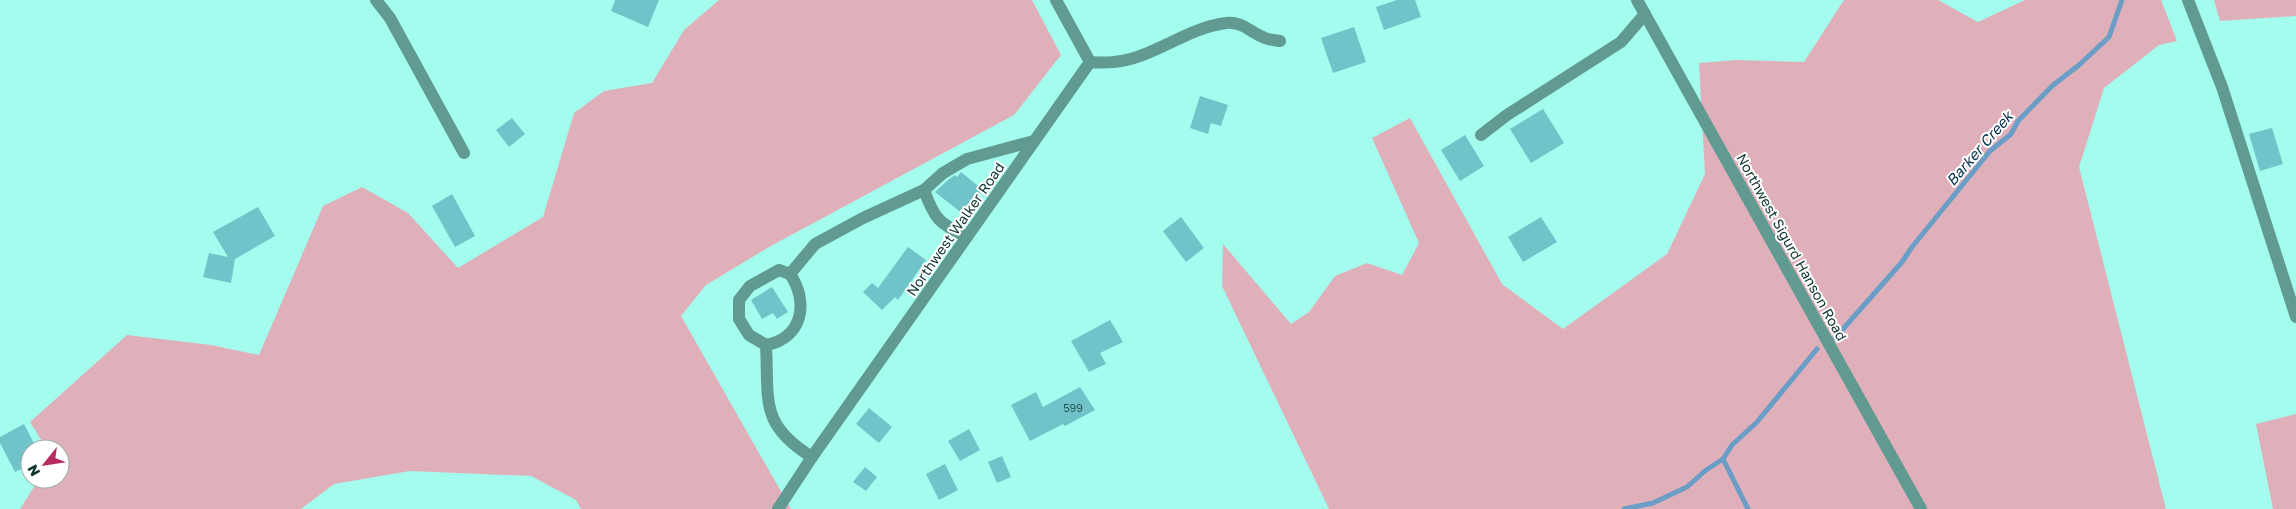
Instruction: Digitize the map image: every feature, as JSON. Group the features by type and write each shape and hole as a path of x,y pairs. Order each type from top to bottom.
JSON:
{"street":[{"path":"376,0 390,18 464,153"},
{"path":"1056,0 1090,62 1107,64 1143,56 1200,30 1227,23 1242,24 1264,38 1280,41"},
{"name":"Northwest Sigurd Hanson Road","path":"1637,0 1921,509"},
{"path":"2188,0 2222,88 2296,317"},
{"path":"1481,135 1507,115 1621,42 1645,14"},
{"name":"Northwest Walker Road","path":"778,509 805,471 812,457 1090,62"},
{"path":"790,274 815,244 863,218 924,190 943,173 967,159 1034,141"},
{"path":"924,190 933,215 947,227 967,237"},
{"path":"779,270 790,274 796,284 801,313 796,326 789,336 778,343 766,345 749,335 739,319 739,300 750,286 779,270"},
{"path":"766,345 771,416 780,432 791,444 812,457"}],"shaded area":[{"path":"719,0 1032,0 1061,55 1014,115 769,247 706,285 681,316 791,509 581,509 576,500 531,476 410,471 334,484 301,509 20,509 33,489 70,489 70,439 41,439 30,422 127,335 211,345 259,355 323,206 362,187 408,213 458,268 543,217 574,113 604,91 652,83 684,30"},
{"path":"1844,0 1938,0 1978,22 2025,0 2161,0 2177,41 2159,45 2104,88 2079,167 2166,509 1329,509 1222,286 1223,244 1291,324 1309,312 1335,276 1367,263 1402,275 1419,243 1372,138 1410,118 1502,284 1563,329 1667,254 1705,174 1699,63 1737,60 1804,62"},
{"path":"2214,0 2296,0 2296,16 2220,21"},
{"path":"2296,414 2296,509 2273,509 2256,424"}],"building":[{"path":"615,0 659,0 648,27 611,11"},
{"path":"1397,0 1415,0 1421,17 1384,30 1376,7"},
{"path":"1354,27 1366,62 1333,73 1321,38"},
{"path":"1200,96 1228,105 1221,126 1211,123 1208,134 1190,128"},
{"path":"1543,109 1564,143 1531,163 1510,129"},
{"path":"512,118 525,134 509,147 496,130"},
{"path":"2272,128 2283,164 2260,171 2249,134"},
{"path":"1465,135 1484,166 1460,181 1441,150"},
{"path":"961,172 983,190 963,214 935,192 948,180 955,175 957,177"},
{"path":"452,194 475,236 455,247 432,206"},
{"path":"258,207 275,236 235,259 231,283 203,277 209,253 228,257 213,232"},
{"path":"1181,217 1204,248 1186,262 1163,231"},
{"path":"1541,217 1557,242 1523,262 1508,237"},
{"path":"908,247 926,260 898,300 895,297 882,310 863,292 872,283 878,288"},
{"path":"772,287 788,312 777,319 773,313 762,319 751,300"},
{"path":"1110,320 1123,342 1100,353 1106,364 1089,372 1071,341"},
{"path":"1080,387 1095,410 1065,426 1063,424 1030,441 1011,405 1036,392 1043,407"},
{"path":"869,408 892,427 879,443 856,424"},
{"path":"24,424 32,439 20,439 20,470 15,472 0,443 0,437"},
{"path":"969,429 980,450 960,461 948,441"},
{"path":"1002,456 1011,477 997,483 988,462"},
{"path":"945,464 958,490 939,500 926,474"},
{"path":"865,467 877,477 866,491 853,482"}],"waterway":[{"name":"Barker Creek","path":"1835,338 1902,262 1990,151 2011,134 2018,121 2052,86 2079,65 2109,37 2122,0"},
{"name":"Barker Creek","path":"1624,509 1653,503 1687,487 1706,470 1723,459 1732,445 1757,422 1817,349"},
{"path":"1723,459 1748,509"}]}
